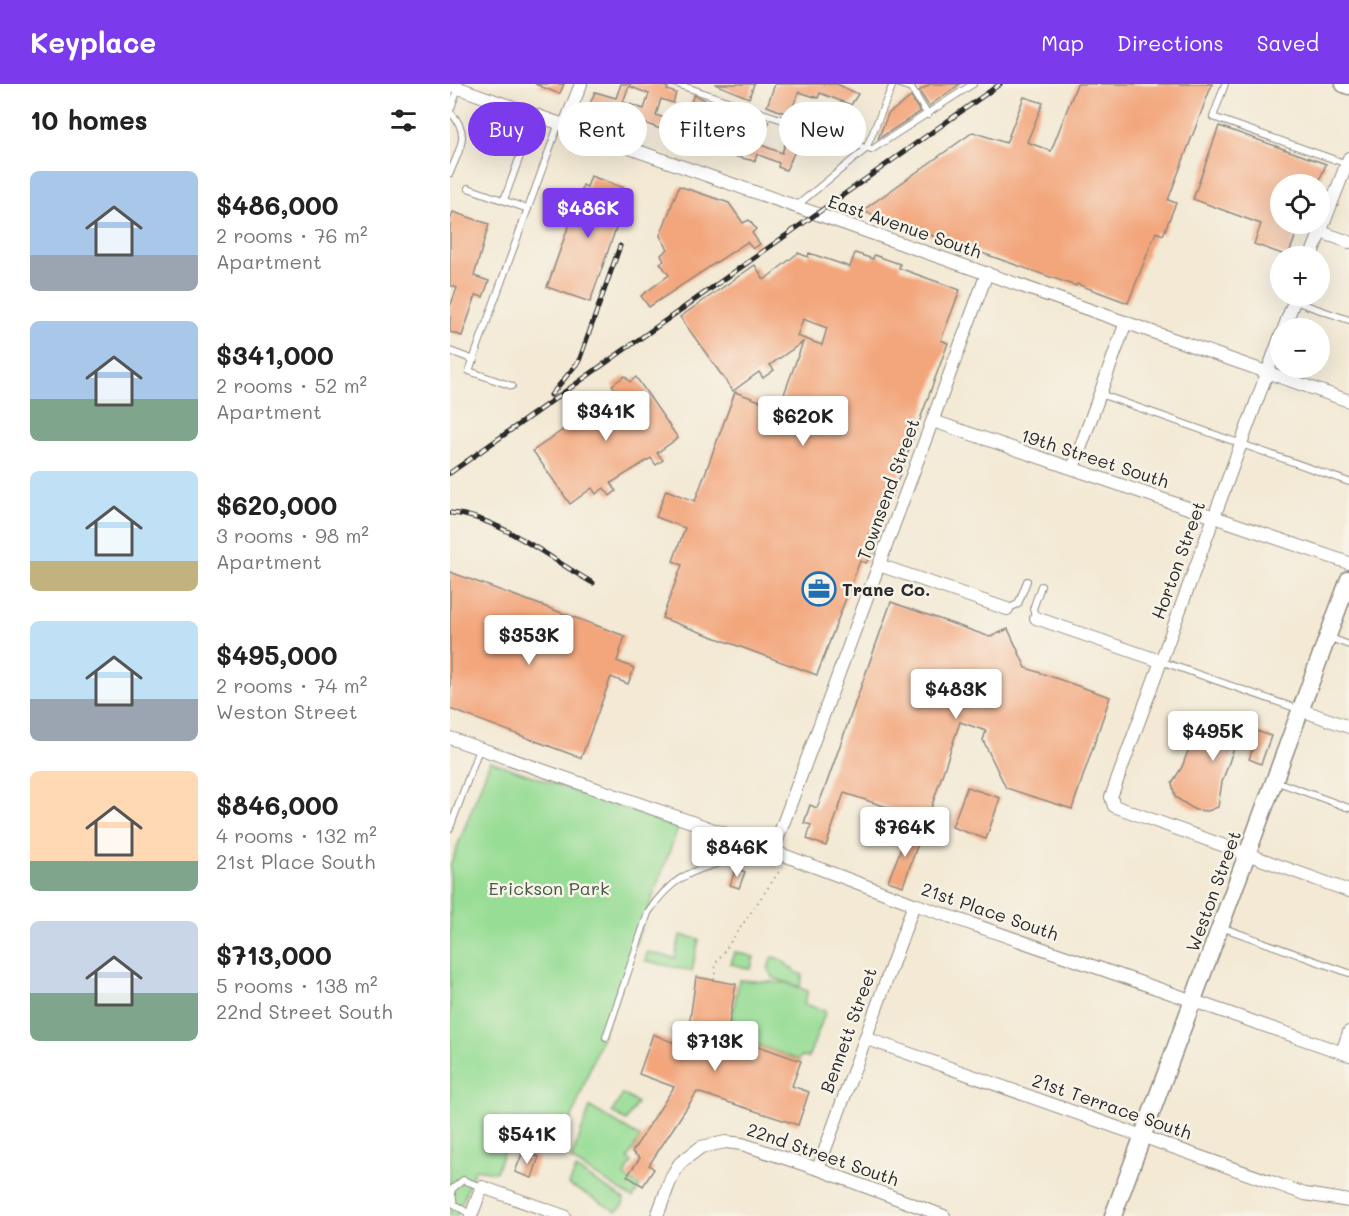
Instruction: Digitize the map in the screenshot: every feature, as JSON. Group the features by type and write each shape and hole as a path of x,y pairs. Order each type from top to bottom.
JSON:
{"street":[{"path":"572,102 581,84"},
{"path":"1344,84 1349,86"},
{"name":"East Avenue South","path":"454,86 500,102"},
{"name":"East Avenue South","path":"647,154 1349,401"},
{"path":"1330,207 1348,162"},
{"path":"1326,234 1349,242"},
{"name":"Townsend Street","path":"773,851 987,273"},
{"path":"1073,468 1126,322"},
{"name":"Horton Street","path":"1247,854 1113,806 1111,797 1270,364"},
{"name":"19th Street South","path":"933,421 1349,563"},
{"path":"879,565 1007,609"},
{"name":"Weston Street","path":"1113,1216 1349,579"},
{"path":"1036,618 1160,661"},
{"path":"1300,710 1349,727"},
{"name":"21st Place South","path":"450,738 773,851 914,904 1345,1053"},
{"path":"1247,854 1349,891"},
{"name":"Bennett Street","path":"818,1169 914,904"},
{"path":"1345,1053 1349,1032"},
{"name":"21st Terrace South","path":"865,1038 1305,1194 1349,1201"},
{"name":"22nd Street South","path":"657,1216 680,1163 701,1147 726,1142 742,1144 818,1169 944,1216"},
{"path":"471,1215 482,1187 564,1216"}],"lane":[{"path":"677,84 779,119"},
{"path":"866,149 893,84"},
{"path":"900,84 912,86 928,115"},
{"path":"866,149 879,146 972,84"},
{"path":"1225,84 1213,117 1348,162"},
{"path":"450,173 463,136 461,125 450,112 454,86"},
{"path":"512,386 470,371 528,209 558,133"},
{"path":"504,200 520,156"},
{"path":"795,207 857,156"},
{"path":"468,188 528,209"},
{"path":"1315,306 1349,320"},
{"path":"450,351 474,360"},
{"path":"1100,394 1349,482"},
{"path":"1007,609 1018,604 1027,581"},
{"path":"1036,618 1033,609 1041,586"},
{"path":"1328,637 1349,645"},
{"path":"1160,661 1300,710"},
{"path":"450,826 479,748"},
{"path":"1274,781 1349,808"},
{"path":"606,1037 648,913 658,898 672,883 692,872 740,857"},
{"path":"1220,927 1349,973"},
{"path":"471,1215 454,1204 451,1190 462,1180 482,1187"}],"path":[{"path":"714,980 716,963 782,868 786,856"}],"green space":[{"name":"Erickson Park","path":"490,761 678,828 559,1153 508,1140 496,1172 475,1169 457,1216 450,1216 450,866"},
{"path":"680,935 699,939 692,971 645,961 647,952 675,958"},
{"path":"735,952 754,957 751,969 731,964"},
{"path":"775,957 803,975 800,987 774,978 768,970 771,958"},
{"path":"739,980 786,983 808,991 804,1004 826,1011 808,1058 801,1056 799,1060 720,1031 722,1024 731,1024"},
{"path":"623,1094 637,1103 626,1121 612,1112"},
{"path":"590,1107 640,1137 628,1159 632,1162 624,1177 640,1186 633,1198 571,1160"},
{"path":"576,1169 624,1199 623,1206 616,1211 569,1185"}],"building":[{"path":"535,84 564,84 560,93 557,93"},
{"path":"621,84 659,84 676,93 673,102 661,99 659,102 656,115 659,116 659,128 647,124 646,102 649,94 629,86 623,102 591,102 595,92 616,98"},
{"path":"715,84 754,84 749,98"},
{"path":"775,84 837,84 858,94 853,102 843,102 820,93 818,98 799,92 795,102 779,102 779,111 767,106"},
{"path":"930,84 960,84 929,106 919,91"},
{"path":"1077,84 1212,84 1168,200 1176,203 1163,235 1156,232 1128,303 862,211 973,132 1006,143 1024,97 1043,103 1027,142 1051,151"},
{"path":"694,95 708,102 691,102"},
{"path":"911,97 920,112 878,139 888,114"},
{"path":"1219,126 1326,164 1322,174 1270,174 1270,234 1296,234 1292,246 1270,246 1270,250 1254,244 1261,224 1193,199"},
{"path":"767,147 779,152 779,156 793,156 786,170 778,167 779,163 762,156 767,156"},
{"path":"734,156 756,156 755,161"},
{"path":"591,176 627,189 623,199 626,200 590,302 547,287 583,185 587,187"},
{"path":"679,186 729,203 743,223 749,220 756,229 752,233 760,244 753,249 747,242 649,307 641,296 669,275 660,263 664,261 661,255 668,249 660,236"},
{"path":"453,212 489,224 474,276 489,281 483,297 476,295 462,336 450,332 450,307 457,288 450,285 450,221"},
{"path":"798,253 808,257 809,253 850,267 855,253 873,259 874,255 900,264 899,268 960,290 941,340 948,343 892,496 885,494 869,535 877,538 866,563 860,561 817,675 662,618 682,565 673,561 685,528 656,517 666,490 695,501 735,392 779,408 803,342 770,365 774,370 763,378 759,372 733,391 680,317 755,265 764,280","holes":["803,319 827,328 822,345 797,336"]},
{"path":"625,376 630,382 636,377 678,438 657,453 663,460 656,465 651,458 611,483 616,491 610,496 604,488 596,494 592,488 570,504 533,451 571,424 565,416 579,406 585,414 617,391 612,385"},
{"path":"450,572 625,636 617,661 634,668 628,684 611,677 581,758 450,709"},
{"path":"891,602 990,637 1008,629 1026,668 1110,697 1072,809 1006,788 983,740 986,731 960,722 927,820 844,793 826,846 807,839 811,825 804,823 810,805 817,808"},
{"path":"1224,720 1271,736 1261,764 1249,759 1254,746 1237,740 1222,782 1218,807 1208,811 1195,810 1175,797 1172,783 1182,767 1199,721 1221,729"},
{"path":"967,787 1000,798 986,839 952,827"},
{"path":"909,829 922,832 903,886 888,881"},
{"path":"736,868 745,872 739,888 730,885"},
{"path":"696,977 736,984 727,1035 801,1061 792,1086 809,1092 798,1125 697,1092 649,1165 654,1169 643,1186 627,1176 640,1158 632,1152 674,1087 639,1074 653,1034 686,1048"},
{"path":"523,1151 539,1157 532,1178 515,1172"}],"railway":[{"path":"450,473 1000,84"},
{"path":"551,395 579,361 620,246"},
{"path":"450,513 468,516 506,530 593,583"}],"place":[{"name":"Trane Co.","path":"819,589"}]}
